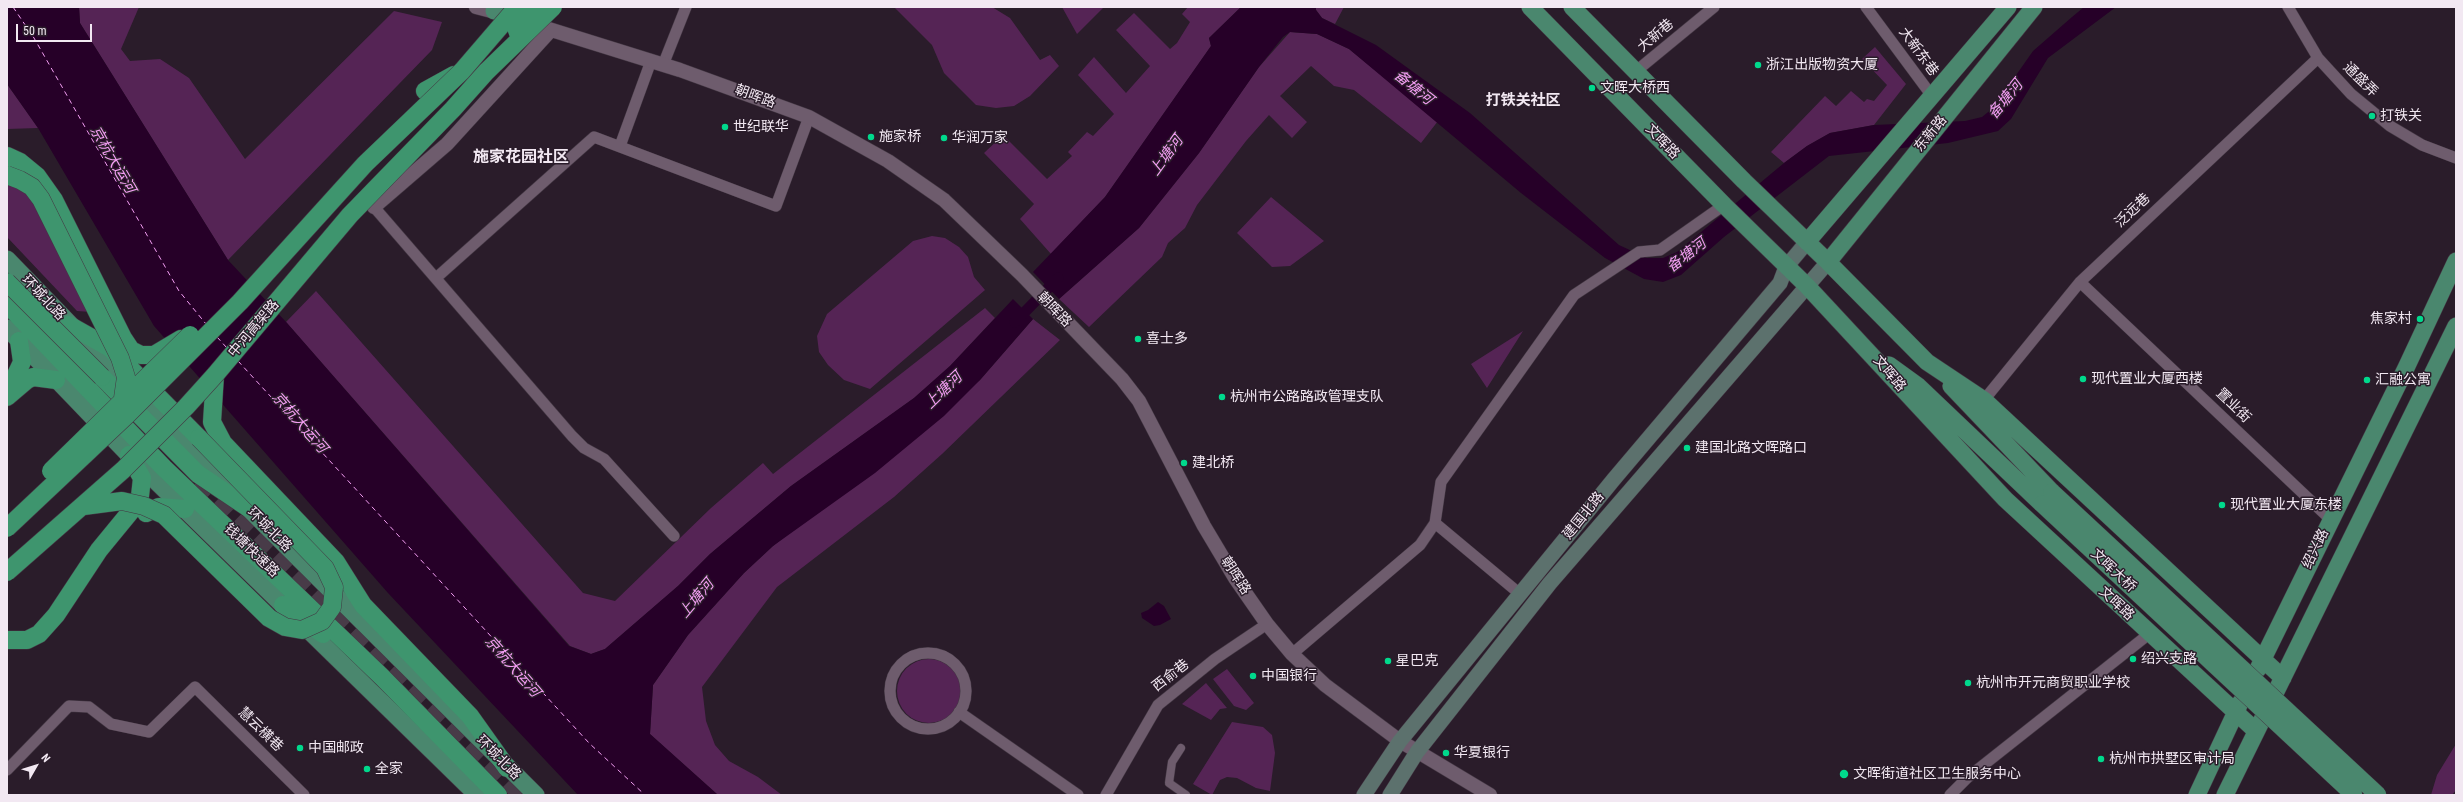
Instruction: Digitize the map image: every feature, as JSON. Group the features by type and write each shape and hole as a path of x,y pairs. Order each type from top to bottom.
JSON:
{"highway":[{"name":"中河高架路","path":"7,528 127,415 240,302 365,164 462,71 517,7"},
{"path":"486,72 554,7"},
{"path":"7,512 123,398 194,331 343,173 457,58 498,8"},
{"path":"486,72 532,15"},
{"path":"425,91 462,71"},
{"name":"中河高架路","path":"7,572 84,506 123,470 215,375 350,215 453,109 486,72"},
{"path":"7,156 20,162 37,176 54,200 123,338 131,350 141,355 154,355 194,331"},
{"path":"7,165 37,176"},
{"path":"7,175 20,180 32,188 41,199 120,358 126,377 123,398"},
{"path":"7,282 198,474 247,507"},
{"name":"钱塘快速路","path":"7,304 164,468 438,733 498,795"},
{"path":"69,325 110,348 325,568 334,587 332,607 322,621 302,630 285,627 269,618 185,534 158,512 144,506 122,501 84,506"},
{"path":"7,388 13,381 22,362 13,334"},
{"path":"215,375 211,409 215,431 235,457 336,562 354,593 470,716 508,768"},
{"path":"7,397 27,380 33,377 56,380"},
{"path":"7,650 27,649 55,630 124,528 140,496 142,487 142,478 129,455"},
{"path":"7,640 16,642 27,640 39,634 56,615 99,550 124,528 152,509 159,507 185,509"},
{"path":"283,605 329,638 438,733"}],"main road":[{"path":"532,15 544,7"},
{"name":"文晖路","path":"1530,7 1724,205 1807,286 1869,350 1906,395 2005,499 2149,634 2256,731"},
{"path":"1572,7 1635,72 1927,362 1984,400 2283,678"},
{"name":"东新路","path":"1807,242 2008,7"},
{"name":"东新路","path":"1828,262 2034,7"},
{"name":"建国北路","path":"1364,795 1400,741 1520,594 1780,283 1786,267 1807,242"},
{"name":"环城北路","path":"7,260 247,507 536,795"},
{"name":"绍兴路","path":"2197,795 2330,519 2406,368 2456,261"},
{"name":"建国北路","path":"1390,795 1417,752 1550,583 1828,262"},
{"name":"绍兴路","path":"2225,795 2456,326"},
{"path":"13,334 129,455 477,795"},
{"name":"文晖大桥","path":"1869,350 1918,386 2047,498 2211,642 2378,795"},
{"name":"文晖大桥","path":"1927,362 2047,498 2354,795"}],"street":[{"name":"朝晖路","path":"476,7 498,8 532,15 551,30 657,63 809,118 888,161 944,200 1022,276 1122,379 1139,400 1204,526 1235,578 1267,624 1292,654 1325,685 1400,741 1490,795"},
{"path":"620,146 657,63 686,7"},
{"name":"大新巷","path":"1635,72 1714,7"},
{"name":"大新东巷","path":"1866,7 1932,96"},
{"name":"通盛弄","path":"2288,7 2318,58 2350,94 2390,126 2422,145 2456,158"},
{"path":"551,30 448,144 374,207 572,436 584,448 604,459 674,536"},
{"name":"泛远巷","path":"1984,400 2080,282 2318,58"},
{"path":"436,278 594,137 776,206 809,118"},
{"path":"1292,654 1420,545 1435,523 1441,482 1574,294 1639,252 1660,250 1724,205"},
{"name":"置业街","path":"2080,282 2330,519"},
{"path":"1435,523 1520,594"},
{"name":"西俞巷","path":"1106,795 1158,704 1215,660 1267,624"},
{"path":"1950,795 1967,778 2149,634"},
{"path":"925,653 943,656 953,662 961,672 965,684 966,696 959,712 944,725 932,729 919,728 907,723 898,715 891,703 889,691 892,678 898,666 907,658 925,653"},
{"name":"慧云横巷","path":"7,770 69,706 89,707 111,724 149,732 195,687 304,795"},
{"path":"959,712 1078,795"},
{"path":"1181,748 1172,762 1169,783 1186,795"}],"shaded area":[{"path":"79,7 139,7 121,49 130,61 160,59 189,78 245,159 394,11 442,22 432,50 228,260 80,23"},
{"path":"894,7 992,7 1010,18 1040,60 1050,55 1059,66 1030,96 1014,106 996,108 976,105 944,73 932,45"},
{"path":"1062,7 1104,7 1077,34"},
{"path":"1188,7 1241,7 1209,38 1211,46 1105,197 1051,254 1020,219 1034,204 984,153 1003,135 1047,179 1072,156 1068,152 1087,132 1093,136 1114,114 1078,75 1094,57 1126,93 1150,66 1116,30 1134,13 1170,49 1177,43 1190,22 1182,14"},
{"path":"1316,7 1344,7 1335,24 1322,18 1316,10"},
{"path":"1290,32 1317,34 1349,49 1438,121 1421,143 1354,90 1334,86 1311,66 1280,96 1307,122 1292,138 1269,115 1246,141 1197,205 1185,228 1168,243 1162,257 1089,327 1059,299 1139,228 1199,153 1259,67"},
{"path":"1875,47 1906,84 1874,125 1830,133 1807,146 1784,163 1771,152 1825,96 1836,106 1851,91 1864,102 1867,99 1874,101 1887,85 1862,59"},
{"path":"7,84 38,128 7,129"},
{"path":"7,176 27,190 91,312 77,311 7,237"},
{"path":"1271,197 1324,241 1290,266 1272,267 1237,233"},
{"path":"932,236 945,238 959,247 968,257 974,277 985,290 870,389 844,380 828,365 819,352 817,336 827,314 913,241"},
{"path":"316,291 583,593 615,601 711,508 763,463 773,474 985,308 995,318 950,366 914,398 791,486 710,554 678,586 605,649 591,654 570,646 286,322"},
{"path":"1033,319 1060,340 942,454 894,497 777,587 702,687 706,721 715,745 729,761 758,777 782,795 718,795 650,734 653,685 688,635 744,573 773,546 980,380"},
{"path":"1523,331 1487,388 1471,364"},
{"path":"929,659 947,665 955,673 961,691 955,709 947,717 929,723 911,717 903,709 897,691 903,673 911,665"},
{"path":"1227,669 1254,703 1246,710 1234,706 1213,679"},
{"path":"1206,683 1227,708 1220,709 1211,720 1182,704"},
{"path":"1232,722 1263,727 1272,735 1275,753 1270,791 1256,788 1237,778 1227,777 1220,780 1212,795 1193,784"},
{"path":"2456,744 2456,790 2452,795 2431,795 2437,775"}],"water":[{"name":"京杭大运河","path":"7,7 79,7 80,23 228,260 287,323 569,646 591,654 605,649 678,586 710,554 791,486 914,398 950,366 1013,299 1033,319 980,380 944,416 875,473 773,546 744,573 688,635 653,685 650,734 718,795 578,795 388,593 154,326 38,128 7,84"},
{"name":"备塘河","path":"1241,7 1316,7 1316,10 1322,18 1376,45 1470,113 1619,245 1647,258 1663,258 1677,252 1784,163 1807,146 1830,133 1874,125 1965,121 1982,117 1993,108 2033,51 2084,7 2116,7 2048,58 2011,119 1998,131 1948,143 1829,156 1724,237 1681,275 1663,282 1644,279 1605,258 1521,193 1349,49 1317,34 1290,32 1283,37 1259,67 1199,153 1139,228 1059,299 1033,272 1105,197 1211,46 1209,38"},
{"path":"1158,602 1164,606 1171,619 1160,625 1154,626 1142,618 1141,613 1148,610"}],"waterway":[{"name":"上塘河","path":"1015,322 1058,278"}],"ferry route":[{"path":"13,7 34,38 179,291 206,324"},
{"path":"217,337 227,348"},
{"path":"238,361 589,743 645,795"}],"tunnel":[{"path":"199,480 522,795"}],"place":[{"name":"浙江出版物资大厦","path":"1758,65"},
{"name":"文晖大桥西","path":"1592,88"},
{"name":"打铁关","path":"2372,116"},
{"name":"世纪联华","path":"725,127"},
{"name":"施家桥","path":"871,137"},
{"name":"华润万家","path":"944,138"},
{"name":"焦家村","path":"2420,319"},
{"name":"喜士多","path":"1138,339"},
{"name":"现代置业大厦西楼","path":"2083,379"},
{"name":"汇融公寓","path":"2367,380"},
{"name":"杭州市公路路政管理支队","path":"1222,397"},
{"name":"建国北路文晖路口","path":"1687,448"},
{"name":"建北桥","path":"1184,463"},
{"name":"现代置业大厦东楼","path":"2222,505"},
{"name":"绍兴支路","path":"2133,659"},
{"name":"星巴克","path":"1388,661"},
{"name":"中国银行","path":"1253,676"},
{"name":"杭州市开元商贸职业学校","path":"1968,683"},
{"name":"中国邮政","path":"300,748"},
{"name":"华夏银行","path":"1446,753"},
{"name":"杭州市拱墅区审计局","path":"2101,759"},
{"name":"全家","path":"367,769"},
{"name":"文晖街道社区卫生服务中心","path":"1844,774"}],"district":[{"name":"打铁关社区","path":"1523,101"},
{"name":"施家花园社区","path":"521,158"}]}
